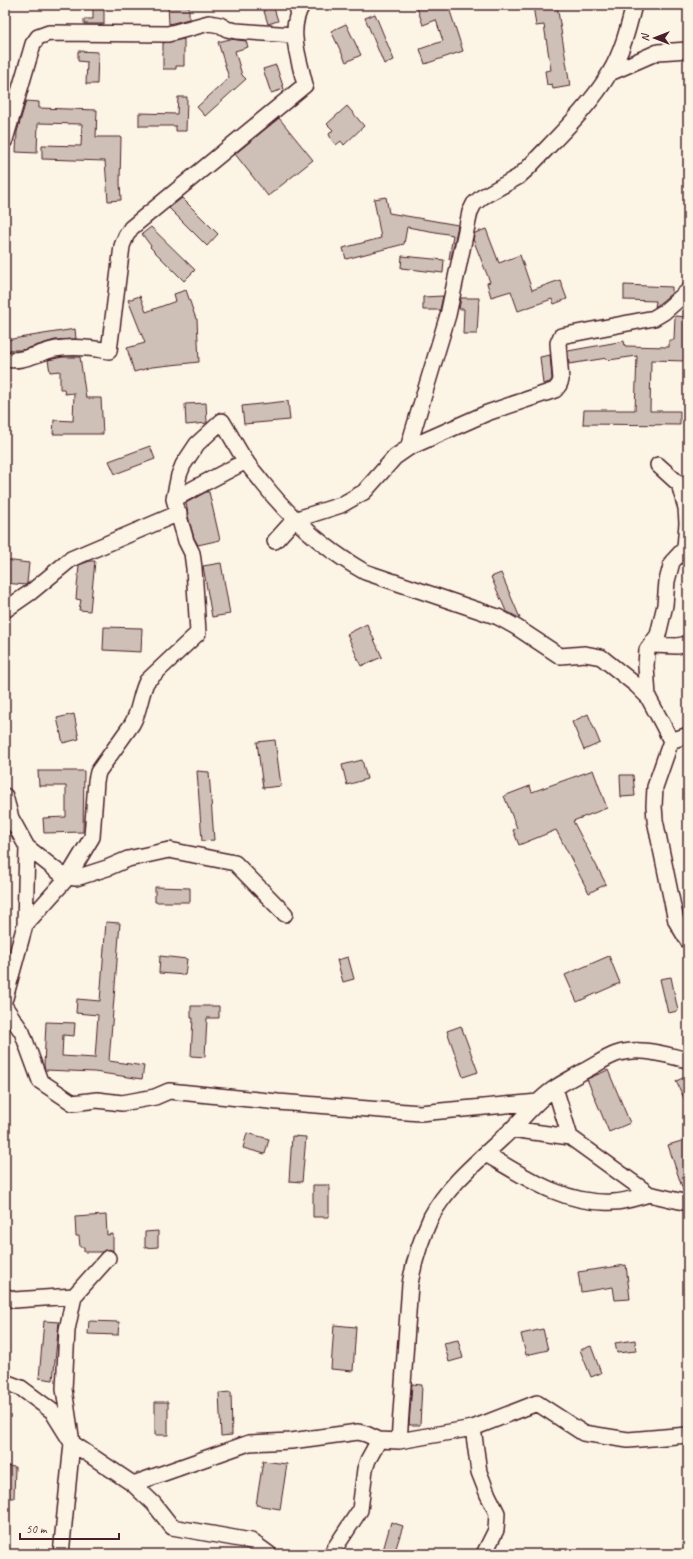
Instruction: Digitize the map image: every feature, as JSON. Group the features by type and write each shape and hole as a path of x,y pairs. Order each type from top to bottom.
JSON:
{"street":[{"path":"5,360 22,359 57,349 85,348 109,351 122,246 131,228 305,85 294,35 295,21 302,5"},
{"path":"408,448 448,315 470,212 474,204 482,197 518,177 528,168 594,96 610,73 623,46 634,5"},
{"path":"6,134 33,44 38,37 49,33 168,34 209,23 220,25 227,29 236,31 294,35"},
{"path":"610,73 658,52 688,50"},
{"path":"275,541 294,520 341,504 364,492 395,457 408,448 487,413 555,390 561,380 558,343 561,336 654,318 664,312 688,291"},
{"path":"24,925 68,877 92,837 94,830 96,781 98,772 136,717 144,688 148,680 198,633 192,554 186,541 174,499 179,475 183,465 197,444 222,421 246,461 275,499 294,520 318,541 349,564 365,572 498,618 516,627 560,656 564,657 584,654 601,658 636,685 648,697 671,742 655,787 655,820 676,921 688,941"},
{"path":"174,499 246,461"},
{"path":"648,697 646,666 647,650 658,635 672,562 685,548 687,523 686,508 679,484 658,465"},
{"path":"5,610 31,592 71,559 179,513"},
{"path":"651,645 677,646 688,644"},
{"path":"671,742 688,735"},
{"path":"5,796 11,818 27,846 60,874 76,878 107,868 128,858 169,850 235,863 285,914"},
{"path":"5,998 24,925 27,846"},
{"path":"5,1006 22,1032 40,1082 74,1103 97,1100 122,1103 155,1097 169,1091 286,1103 420,1113 538,1102"},
{"path":"399,1441 410,1284 414,1263 432,1216 446,1195 538,1102 555,1088 616,1054 633,1051 648,1051 688,1060"},
{"path":"555,1088 570,1136"},
{"path":"511,1129 570,1136 650,1194 688,1203"},
{"path":"486,1154 532,1182 561,1195 594,1203 615,1202 650,1194"},
{"path":"61,1554 72,1443 64,1389 67,1330 74,1296 108,1258"},
{"path":"5,1296 14,1300 74,1296"},
{"path":"5,1382 21,1388 52,1411 72,1443 133,1484 154,1504 172,1528 251,1541 269,1554"},
{"path":"133,1484 249,1443 291,1441 358,1432 379,1440 399,1441 473,1428 537,1403 583,1433 628,1440 688,1435"},
{"path":"473,1428 479,1472 497,1513 496,1530 484,1554"},
{"path":"331,1554 360,1510 365,1469 368,1460 379,1440"}],"building":[{"path":"93,5 104,5 104,24 84,24 84,19 93,19"},
{"path":"168,5 189,5 189,19 169,24"},
{"path":"262,5 273,5 278,21 268,24"},
{"path":"416,5 448,5 463,51 425,64 420,49 443,41 436,20 423,25"},
{"path":"533,5 557,5 570,86 553,89 552,84 547,85 545,71 551,70 544,25 536,26"},
{"path":"375,14 394,60 384,64 365,18"},
{"path":"346,24 361,55 346,62 331,31"},
{"path":"184,39 184,66 176,66 176,69 163,69 163,43"},
{"path":"230,39 246,41 248,47 235,51 242,75 246,79 205,116 197,107 229,78 218,42"},
{"path":"78,51 98,52 97,84 86,84 87,62 78,61"},
{"path":"276,65 284,89 271,93 263,69"},
{"path":"178,97 187,97 186,131 176,131 176,126 139,126 139,113 177,114"},
{"path":"26,101 39,102 39,108 97,110 96,137 121,137 121,200 108,201 105,161 42,159 42,145 81,146 82,124 38,123 37,153 16,152 17,132"},
{"path":"347,106 364,126 344,145 341,141 336,145 329,134 333,130 327,124"},
{"path":"279,118 313,160 268,196 235,154"},
{"path":"386,197 389,213 458,225 451,259 449,259 453,235 407,227 404,244 346,259 343,248 381,238 374,199"},
{"path":"182,198 218,234 207,246 169,208"},
{"path":"151,227 195,270 184,281 150,247 151,246 142,234"},
{"path":"486,229 499,263 520,255 532,290 560,280 567,299 554,304 552,299 518,311 511,291 491,297 487,283 490,282 473,239 475,233"},
{"path":"402,256 444,260 443,273 401,268"},
{"path":"624,285 672,287 672,293 655,307 656,301 624,300"},
{"path":"186,290 197,319 199,362 152,367 134,372 127,348 145,343 128,300 140,296 146,312 176,301 174,294"},
{"path":"443,296 440,310 423,310 423,297"},
{"path":"461,298 479,298 477,334 463,334 464,309 459,309"},
{"path":"675,316 688,317 686,361 651,360 650,411 680,411 680,425 583,424 584,410 635,410 637,356 609,360 607,358 569,364 568,351 624,341 625,346 669,347 669,340 674,340"},
{"path":"75,329 76,339 55,340 22,350 7,350 6,340"},
{"path":"550,355 552,379 550,382 543,384 540,357"},
{"path":"63,357 80,357 86,398 101,398 103,434 53,434 54,420 73,421 74,393 65,394 64,389 60,389 60,371 50,372 48,360"},
{"path":"288,401 290,420 244,424 242,406"},
{"path":"206,403 207,423 186,425 185,404"},
{"path":"150,446 155,459 115,474 109,461"},
{"path":"206,492 209,492 220,540 198,545 194,538 186,503"},
{"path":"5,560 29,563 26,585 5,583"},
{"path":"90,561 95,561 90,611 79,610 81,600 76,599 79,565"},
{"path":"221,563 230,614 212,617 203,566"},
{"path":"501,573 520,618 506,611 491,577"},
{"path":"367,624 382,657 361,666 347,634"},
{"path":"104,627 142,628 141,652 103,650"},
{"path":"74,714 79,739 63,743 57,718"},
{"path":"588,714 600,743 584,750 572,722"},
{"path":"275,740 281,786 263,788 257,742"},
{"path":"362,760 367,779 347,785 342,765"},
{"path":"593,770 607,808 573,821 606,884 589,893 556,830 519,845 513,830 517,828 504,796 530,786 532,792"},
{"path":"38,771 84,771 83,832 44,833 43,818 66,817 66,786 39,786"},
{"path":"197,771 209,772 214,840 202,841"},
{"path":"620,775 633,775 635,796 621,797"},
{"path":"155,887 190,888 190,902 155,902"},
{"path":"106,922 120,923 109,1061 144,1066 142,1079 94,1072 45,1070 44,1066 46,1022 75,1023 74,1036 63,1035 62,1056 95,1058 98,1015 76,1013 77,999 100,1001"},
{"path":"160,956 187,959 185,975 159,973"},
{"path":"609,956 620,983 577,1002 565,975"},
{"path":"348,957 354,979 343,982 337,960"},
{"path":"671,977 678,1011 668,1013 660,979"},
{"path":"191,1006 219,1006 219,1018 207,1018 205,1057 191,1056 193,1018 191,1018"},
{"path":"461,1026 478,1072 463,1077 447,1031"},
{"path":"608,1070 630,1123 609,1132 587,1079"},
{"path":"688,1076 688,1107 676,1081"},
{"path":"247,1133 269,1139 265,1154 243,1148"},
{"path":"292,1136 306,1137 302,1182 289,1181"},
{"path":"685,1140 688,1150 688,1194 684,1193 668,1145"},
{"path":"313,1185 329,1185 329,1217 313,1217"},
{"path":"106,1215 107,1235 113,1234 113,1251 109,1249 102,1252 84,1252 84,1247 80,1247 79,1236 76,1236 75,1217"},
{"path":"158,1231 158,1247 145,1248 145,1232"},
{"path":"626,1265 630,1299 615,1300 613,1287 581,1292 578,1272"},
{"path":"44,1321 59,1322 53,1380 39,1378"},
{"path":"89,1321 119,1322 118,1335 88,1334"},
{"path":"334,1325 356,1327 353,1371 331,1369"},
{"path":"543,1329 548,1350 526,1355 521,1334"},
{"path":"458,1340 463,1358 449,1362 444,1343"},
{"path":"635,1340 636,1351 617,1353 615,1343"},
{"path":"591,1346 601,1373 591,1377 580,1350"},
{"path":"412,1384 422,1385 420,1425 409,1425"},
{"path":"231,1392 232,1435 221,1436 219,1393"},
{"path":"155,1402 168,1402 168,1435 155,1435"},
{"path":"263,1461 287,1464 280,1509 256,1505"},
{"path":"5,1466 15,1467 14,1498 5,1498"},
{"path":"391,1522 403,1526 394,1554 382,1554"}]}
